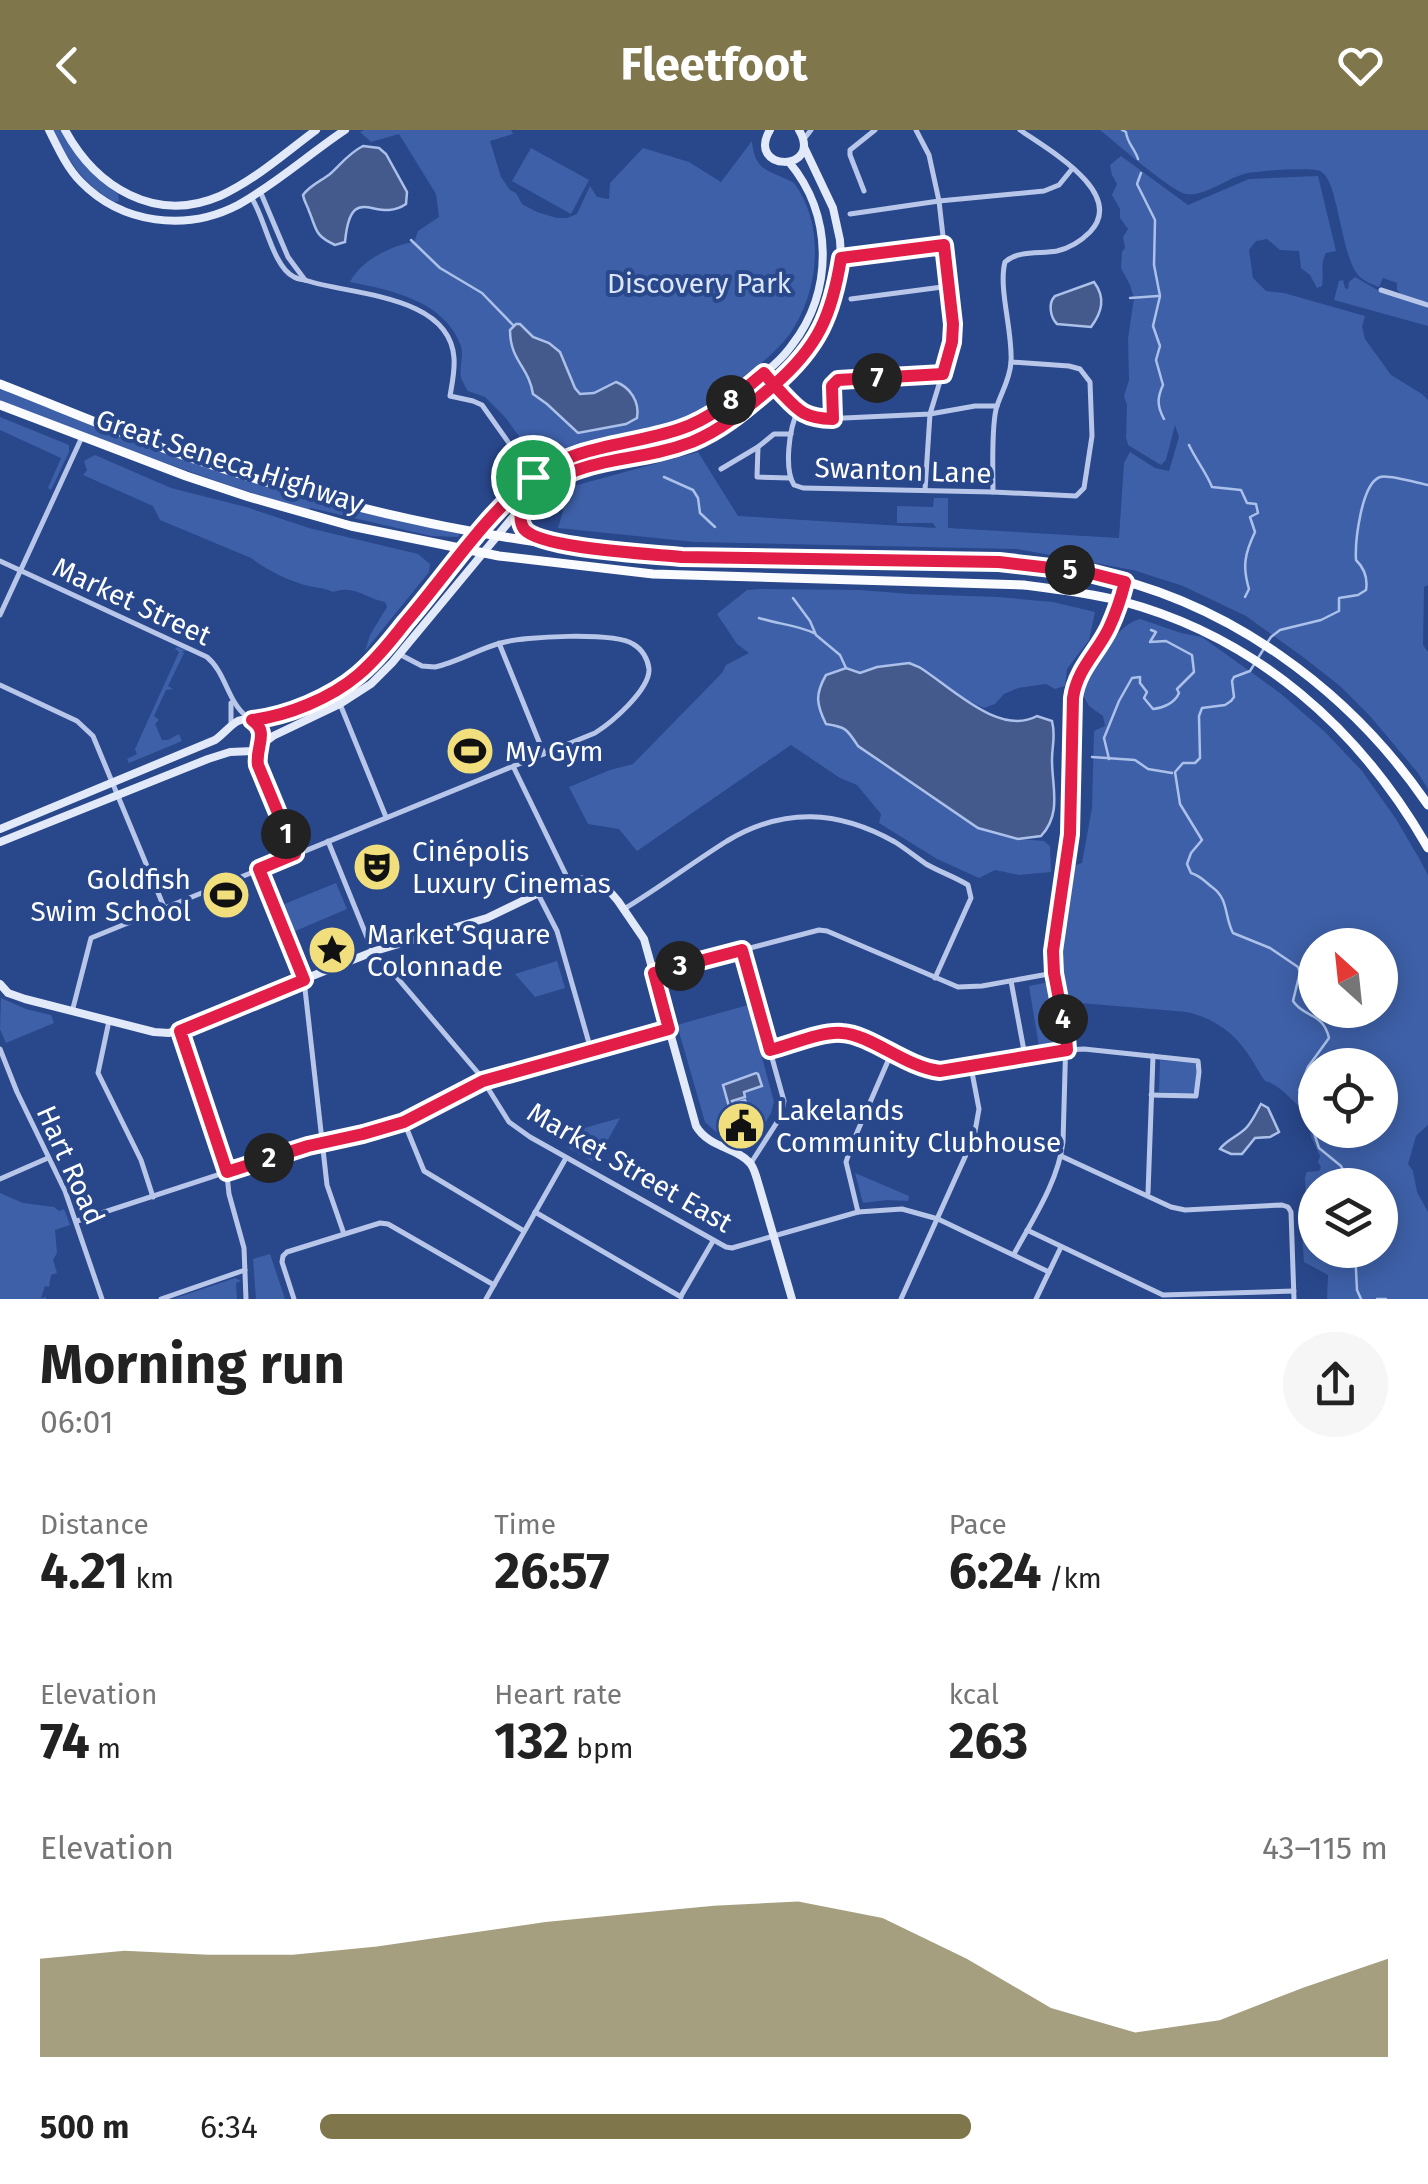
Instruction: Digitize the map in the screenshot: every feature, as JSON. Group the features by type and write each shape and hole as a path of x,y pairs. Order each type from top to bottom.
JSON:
{"main road":[{"name":"Great Seneca Highway","path":"0,384 220,468 335,501 477,533 682,557 999,562 1086,572 1125,582 1190,604 1241,630 1304,673 1359,720 1389,752 1428,805"},
{"name":"Great Seneca Highway","path":"0,405 248,497 351,526 482,552 652,574 1024,585 1120,601 1189,624 1289,684 1349,738 1381,774 1428,848"},
{"path":"522,506 521,522 529,534 574,546"}],"street":[{"path":"49,130 82,183 134,215 160,220 190,220 225,211 256,194 345,130"},
{"path":"65,130 86,163 112,186 150,203 179,205 211,199 235,188 316,130"},
{"path":"760,130 773,160 789,162 796,159 802,138 812,130"},
{"path":"765,141 770,130"},
{"path":"864,191 850,150 874,130"},
{"path":"916,130 929,155 939,201 950,286 952,342 930,414 925,490"},
{"path":"993,492 997,406 1011,362 1004,262 1014,256 1065,249 1083,238 1094,227 1099,203 1093,187 1020,130"},
{"path":"0,842 208,758 252,751 283,730 340,704 371,684 522,506 550,482 600,462 668,450 702,437 726,424 774,385 813,345 835,294 841,258 833,208 802,138"},
{"path":"0,829 215,740 240,720 269,718 344,686 389,643 477,533 533,477 575,454 698,422 764,373 794,343 808,318 820,285 824,256 816,207 789,162"},
{"path":"850,214 1044,191 1059,185 1072,168"},
{"path":"256,194 284,268 297,280 398,301 437,324 447,336 454,358 450,396 482,405 533,477"},
{"path":"841,258 944,245"},
{"path":"851,299 950,286"},
{"path":"1381,290 1428,305"},
{"name":"Swanton Lane","path":"798,411 791,434 790,478 794,485 803,488 1070,497 1081,493 1093,420 1090,382 1080,369 1069,366 1011,362"},
{"path":"764,373 798,411 813,417 930,414 997,406"},
{"path":"833,419 832,386 838,380 943,374"},
{"path":"721,469 774,434 791,434"},
{"path":"0,615 82,437"},
{"path":"758,447 757,478 790,478"},
{"name":"Market Street","path":"0,561 202,653 215,663 240,712 252,720"},
{"path":"1014,1254 1061,1156 1067,1050 1053,942 1070,834 1076,682 1109,628 1125,582"},
{"path":"72,1012 91,938 595,733 643,688 648,677 647,660 635,644 616,639 554,637 498,644 429,667 399,654"},
{"path":"407,644 416,663"},
{"path":"498,644 544,754"},
{"path":"0,685 81,724 96,740 164,908"},
{"path":"230,695 233,716 229,739 261,771"},
{"path":"340,704 386,817"},
{"path":"252,720 262,731 257,758 261,771 295,854"},
{"path":"514,766 568,879"},
{"path":"624,909 747,830 780,818 824,818 888,838 968,885 971,898 934,978"},
{"name":"Market Street East","path":"328,841 371,946 483,1081 504,1115 516,1128 566,1158 732,1248 858,1212 902,1208 938,1219 1049,1272"},
{"path":"259,869 304,980 327,1185 344,1234"},
{"path":"1,988 18,998 159,1034 180,1031 375,951 488,918 568,879 600,882 644,940 696,1126 700,1133 750,1164 758,1178 792,1299"},
{"path":"538,894 557,931 591,1050"},
{"path":"654,973 812,930 828,931 958,986 982,986 1054,973"},
{"path":"742,950 784,1107 750,1164"},
{"path":"1011,981 1025,1057"},
{"path":"109,1021 98,1073 142,1162 153,1197"},
{"path":"77,1222 227,1172 404,1122 483,1081 669,1029"},
{"path":"180,1031 227,1172 228,1194 244,1248 246,1299"},
{"path":"770,1050 842,1033 933,1070 1084,1049 1194,1060 1199,1064 1196,1096 1151,1095"},
{"name":"Hart Road","path":"0,1049 77,1222 102,1299"},
{"path":"858,1212 846,1162 891,1054"},
{"path":"1148,1195 1152,1056"},
{"path":"901,1299 978,1126 971,1067"},
{"path":"404,1122 424,1171 524,1231"},
{"path":"1027,1230 1163,1295 1294,1295 1288,1208 1185,1210 1061,1156"},
{"path":"0,1179 49,1158"},
{"path":"486,1299 566,1158"},
{"path":"535,1212 680,1298 713,1241"},
{"path":"294,1299 283,1256 371,1225 388,1224 494,1285"},
{"path":"1036,1299 1061,1246"},
{"path":"161,1299 245,1270"}],"green space":[{"path":"53,130 61,130 79,158 118,194 119,201 104,196 86,180"},
{"name":"Discovery Park","path":"511,130 513,134 490,141 501,177 522,204 557,218 577,214 590,186 597,197 609,199 610,183 643,148 689,162 721,182 752,141 761,165 794,183 811,219 815,259 807,300 779,347 704,409 665,425 603,437 541,459 485,397 467,390 461,377 461,346 443,318 415,300 350,282 369,261 387,250 414,242 418,231 439,217 436,194 399,134 371,142 360,132"},
{"path":"1100,130 1428,130 1428,304 1401,294 1397,283 1383,278 1379,287 1359,276 1348,252 1331,188 1320,171 1250,173 1200,193 1186,194 1156,176"},
{"path":"531,148 589,180 571,214 512,181"},
{"path":"1121,156 1188,205 1249,179 1318,176 1336,251 1324,257 1322,286 1317,288 1301,268 1299,251 1280,250 1267,239 1256,241 1249,250 1253,278 1266,291 1365,316 1365,339 1391,375 1428,400 1428,585 1424,587 1423,645 1428,652 1428,789 1370,716 1303,657 1246,616 1183,586 1133,570 1017,549 695,542 558,528 570,487 698,452 738,516 936,528 933,523 897,523 897,506 933,507 934,498 948,498 948,528 1119,538 1124,463 1130,452 1155,468 1169,471 1179,437 1175,425 1166,460 1161,465 1128,445 1126,437 1124,396 1129,380 1128,339 1134,298 1121,268 1123,237 1128,229 1112,195 1117,184 1110,165"},
{"path":"1355,277 1379,291 1428,307 1428,326 1334,300 1339,281 1343,280 1348,289"},
{"path":"0,388 182,458 369,514 460,534 431,536 268,498 0,401"},
{"path":"0,417 69,445 51,490 48,488 61,458 0,430"},
{"path":"95,455 171,488 309,528 418,554 430,564 429,572 365,651 387,607 385,602 354,591 333,592 294,581 251,558 160,520 153,506 83,475 87,470 84,461"},
{"path":"747,590 998,597 1053,602 1095,612 1089,640 1067,669 1065,686 1018,688 984,708 961,697 920,667 891,664 856,673 842,726 858,746 913,782 1018,839 1044,841 1050,846 1051,872 1019,875 995,870 979,878 937,859 879,823 881,814 857,785 791,745 637,851 619,829 588,824 569,787 633,764 726,665 749,653 737,644 717,614"},
{"path":"1140,619 1202,637 1280,693 1362,771 1428,875 1428,1125 1416,1136 1408,1164 1428,1212 1428,1299 1327,1299 1328,1275 1315,1268 1398,1268 1398,1168 1320,1168 1316,1148 1398,1148 1398,1048 1298,1048 1298,1104 1265,1081 1232,1035 1207,1019 1187,1012 1069,1002 1060,945 1071,867 1082,863 1092,808 1094,731 1105,726 1103,716 1089,706 1080,690 1122,629"},
{"path":"177,647 187,651 182,651 168,686 173,689 166,690 154,716 159,720 155,724 162,740 179,734 182,741 129,763 127,759 137,754 135,749 179,652"},
{"path":"336,883 347,909 293,932 282,905"},
{"path":"557,961 565,988 535,997 515,974"},
{"path":"1049,982 1059,1043 1039,1047 1029,986"},
{"path":"1,998 51,1015 54,1023 6,1043 0,1029"},
{"path":"748,1005 774,1102 749,1150 705,1122 677,1025"},
{"path":"1160,1060 1195,1063 1195,1092 1159,1092"},
{"path":"620,1118 595,1163 567,1147 577,1130"},
{"path":"855,1173 909,1196 908,1201 863,1203"},
{"path":"0,1193 23,1203 64,1209 70,1225 55,1230 57,1253 53,1260 57,1273 51,1275 49,1287 45,1286 41,1298 46,1299 0,1299"},
{"path":"270,1254 285,1299 256,1299 253,1259"},
{"path":"235,1278 241,1281 236,1283 237,1299 173,1299"}],"shaded area":[{"path":"363,146 379,148 386,154 407,192 406,204 385,210 359,208 348,223 345,242 335,245 317,231 303,195"},
{"path":"1094,282 1101,305 1091,327 1057,324 1051,310 1055,296"},
{"path":"516,324 560,352 580,394 594,393 616,382 626,387 635,401 637,418 626,424 578,433 533,394 511,341 510,330"},
{"path":"909,663 991,715 1022,721 1037,716 1052,721 1054,809 1041,836 1018,839 978,828 858,746 845,730 826,724 818,699 826,675 846,668 860,673"},
{"path":"756,1073 762,1086 732,1101 733,1104 745,1100 747,1106 730,1110 723,1085"},
{"path":"1261,1104 1268,1108 1279,1132 1255,1138 1242,1154 1220,1149 1247,1127"}],"waterway":[{"path":"1122,130 1138,159"},
{"path":"1141,173 1137,184 1155,220 1154,265 1160,296 1153,326 1160,346 1156,360 1163,385 1159,402 1164,419"},
{"path":"411,240 440,268 482,293 513,325"},
{"path":"1130,298 1158,296"},
{"path":"1189,445 1212,487 1241,490 1247,503 1256,504 1258,513 1250,517 1255,532 1246,560 1249,589 1245,597"},
{"path":"664,477 693,490 700,513 715,527"},
{"path":"1267,643 1280,630 1321,620 1339,611 1339,598 1366,590 1365,573 1356,560 1357,540 1360,514 1373,482 1389,477 1428,485"},
{"path":"793,598 816,635 840,655 846,668"},
{"path":"759,618 814,633"},
{"path":"1109,759 1104,738 1132,678 1140,677 1147,692 1144,698 1153,709 1175,700 1177,689 1194,672 1192,655 1166,641 1150,642 1156,632 1151,630"},
{"path":"1263,650 1250,671 1234,677 1231,701 1202,708 1200,758 1195,763 1183,763 1175,772 1180,804 1202,840 1187,864 1191,873 1221,897 1233,933 1270,948 1298,967 1293,1001 1318,1019 1329,1038 1308,1067 1299,1090 1312,1106 1319,1148 1342,1168"},
{"path":"1092,757 1135,760 1148,769 1172,773"},
{"path":"1356,1268 1361,1299"},
{"path":"1377,1299 1386,1299"}],"place":[{"name":"My Gym","path":"470,751"},
{"name":"Cinépolis Luxury Cinemas","path":"377,867"},
{"name":"Goldfish Swim School","path":"226,895"},
{"name":"Market Square Colonnade","path":"332,950"},
{"name":"Lakelands Community Clubhouse","path":"741,1126"}],"route":[{"path":"533,477 477,533 389,643 357,676 310,702 269,718 252,720 263,734 258,765 295,854 259,869 304,980 180,1031 227,1172 308,1146 404,1122 483,1081 669,1029 654,973 742,950 770,1050 842,1033 926,1069 940,1071 1067,1050 1053,951 1070,834 1073,698 1082,668 1109,628 1125,582 1086,572 999,562 651,554 574,546 529,534 521,522 522,506 550,482 584,466 692,442 726,424 774,385 798,411 833,419 833,382 943,374 953,324 944,245 841,258 835,294 813,345 774,385 764,373 698,422 575,454 533,477"}]}
